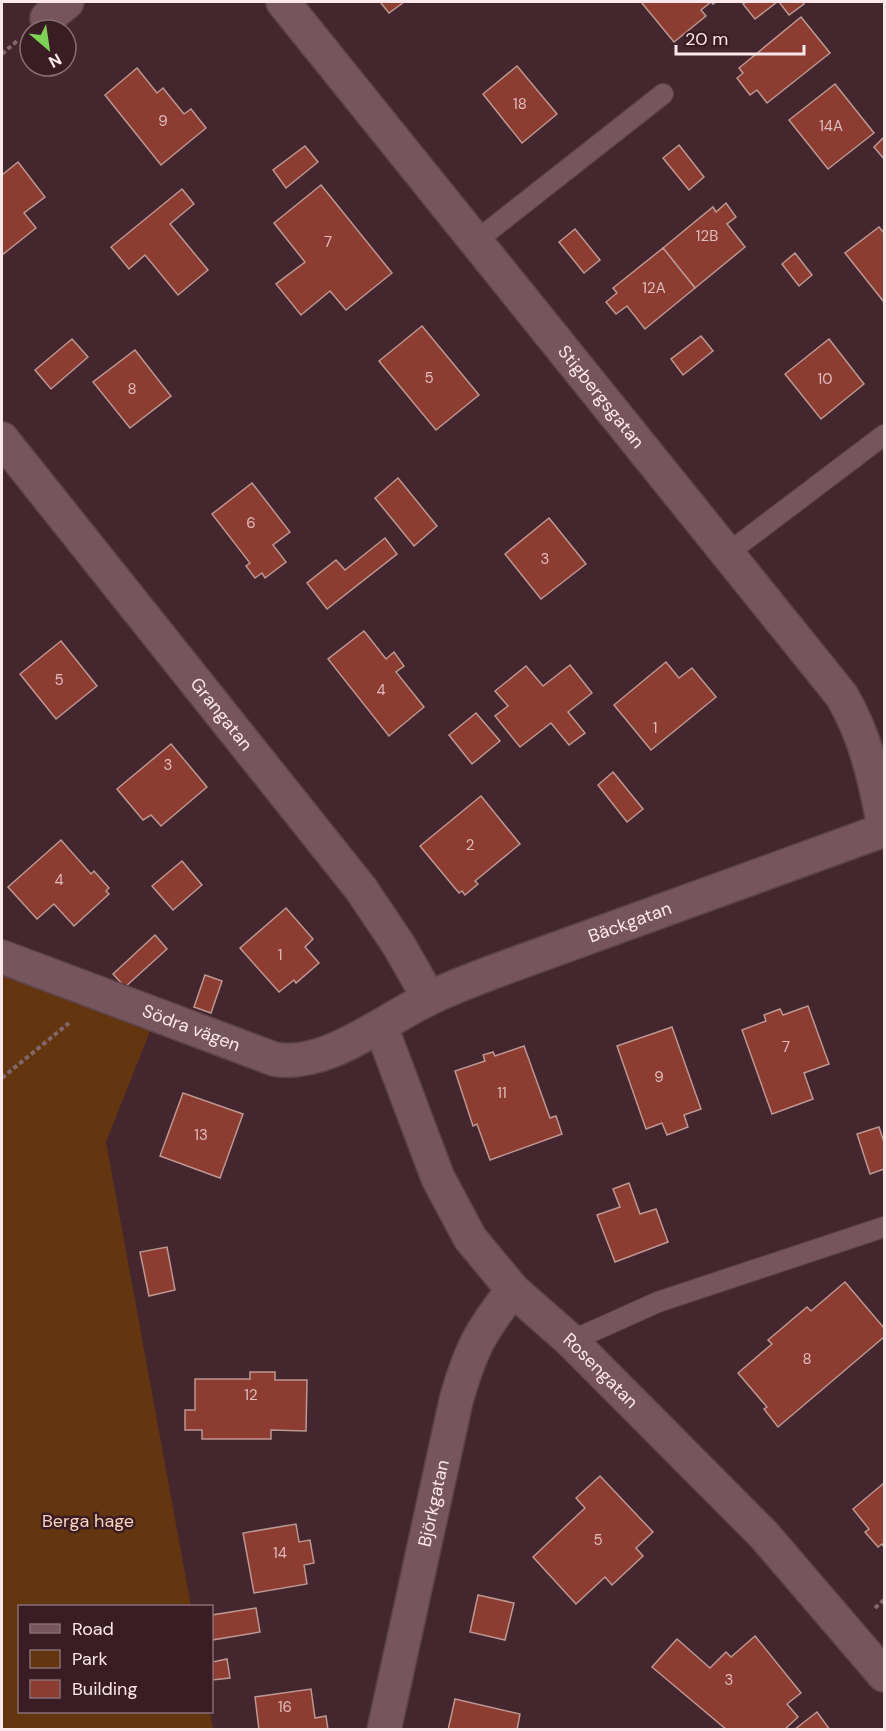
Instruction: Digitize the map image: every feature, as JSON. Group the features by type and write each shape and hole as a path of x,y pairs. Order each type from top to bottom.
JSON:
{"street":[{"name":"Stigbergsgatan","path":"283,2 842,696 856,720 870,759 885,828"},
{"name":"Grangatan","path":"2,439 361,889 398,944 429,998"},
{"name":"Bäckgatan","path":"381,1027 429,998 490,973 885,828"},
{"name":"Södra vägen","path":"2,957 287,1062 317,1055 381,1027"},
{"name":"Rosengatan","path":"381,1027 438,1178 452,1209 470,1238 513,1290 571,1341 764,1534 885,1675"},
{"name":"Björkgatan","path":"384,1730 456,1401 469,1355 488,1321 513,1290"}],"lane":[{"path":"476,241 663,94"},
{"path":"728,553 885,435"},
{"path":"571,1341 658,1302 885,1227"}],"path":[{"path":"2,1078 104,994"}],"green space":[{"name":"Berga hage","path":"2,971 152,1026 106,1142 191,1605 18,1605 18,1713 210,1713 213,1729 2,1729"}],"building":[{"path":"380,2 404,2 389,13"},
{"path":"641,2 711,2 701,10 706,16 674,42"},
{"path":"746,2 777,2 755,19 743,4"},
{"path":"779,2 803,2 804,4 789,15"},
{"path":"801,17 830,53 767,103 757,90 750,95 737,78 743,73 739,68"},
{"path":"517,66 557,114 522,143 483,94"},
{"path":"137,68 157,93 163,88 184,114 191,109 206,128 161,165 105,95"},
{"path":"835,84 874,133 828,169 789,120"},
{"path":"884,137 884,159 874,147"},
{"path":"679,145 704,177 689,190 663,158"},
{"path":"305,146 318,162 286,188 273,170"},
{"path":"18,162 45,197 24,213 36,228 2,255 2,175"},
{"path":"321,185 392,273 346,310 330,291 301,315 276,284 305,262 274,223"},
{"path":"182,189 194,204 170,224 208,270 178,295 145,255 129,269 111,247"},
{"path":"726,203 736,217 727,224 745,247 695,288 663,248 713,207 716,212"},
{"path":"879,227 884,233 884,302 845,253"},
{"path":"575,229 600,260 584,273 559,242"},
{"path":"663,248 695,288 645,329 627,306 616,314 606,302 617,293 613,288"},
{"path":"795,253 812,275 799,286 782,264"},
{"path":"422,326 479,395 436,430 379,361"},
{"path":"701,336 713,351 683,375 671,359"},
{"path":"72,339 88,357 51,389 35,370"},
{"path":"829,339 864,384 821,419 785,374"},
{"path":"135,350 171,396 130,428 93,382"},
{"path":"398,478 437,526 414,546 375,498"},
{"path":"252,483 290,532 273,545 286,562 265,578 262,573 255,578 246,566 250,563 212,514"},
{"path":"549,518 586,564 541,599 505,554"},
{"path":"385,538 397,554 327,609 307,583 336,560 345,570"},
{"path":"364,631 386,659 394,652 404,666 396,672 424,707 389,736 328,659"},
{"path":"61,641 97,686 56,719 20,674"},
{"path":"666,662 679,678 692,668 716,697 651,750 614,705"},
{"path":"570,665 592,693 568,712 585,733 569,745 551,723 520,747 495,716 508,706 495,691 526,666 543,686"},
{"path":"476,713 500,741 472,764 449,735"},
{"path":"171,744 207,787 161,826 151,815 143,820 117,789"},
{"path":"613,772 643,809 627,822 598,785"},
{"path":"481,796 520,844 475,881 478,884 465,895 462,891 459,893 420,846"},
{"path":"61,840 91,874 94,871 109,888 106,891 109,894 74,926 54,904 37,919 8,887"},
{"path":"182,861 202,885 173,910 152,886"},
{"path":"286,908 313,939 305,947 319,963 296,983 294,980 279,992 240,948"},
{"path":"155,935 167,949 125,987 113,974"},
{"path":"205,975 222,981 211,1013 194,1007"},
{"path":"808,1006 829,1064 804,1073 813,1099 772,1114 742,1030 766,1021 764,1015 780,1009 783,1015"},
{"path":"672,1027 701,1109 684,1115 688,1127 667,1135 662,1123 646,1129 617,1046"},
{"path":"524,1046 550,1118 556,1116 562,1134 490,1160 477,1124 473,1126 455,1071 485,1061 483,1055 493,1052 495,1056"},
{"path":"183,1093 243,1114 220,1178 160,1156"},
{"path":"879,1127 884,1142 884,1169 870,1174 857,1134"},
{"path":"629,1183 640,1214 656,1209 668,1242 615,1262 597,1215 620,1207 613,1189"},
{"path":"167,1247 175,1290 149,1296 140,1252"},
{"path":"845,1282 884,1328 884,1337 778,1427 764,1409 767,1407 738,1373 772,1344 768,1340 807,1307 811,1311"},
{"path":"250,1372 275,1372 275,1380 307,1380 306,1431 271,1430 271,1439 202,1439 202,1430 185,1430 185,1410 195,1410 195,1379 250,1379"},
{"path":"600,1476 653,1532 636,1548 643,1556 612,1585 605,1577 576,1604 533,1557 585,1508 576,1498"},
{"path":"884,1483 884,1547 882,1544 878,1547 865,1532 869,1529 853,1509"},
{"path":"296,1524 299,1542 310,1540 314,1563 304,1565 307,1584 254,1593 243,1533"},
{"path":"478,1595 514,1603 505,1640 470,1632"},
{"path":"256,1608 260,1632 213,1640 213,1615"},
{"path":"755,1636 801,1693 787,1704 798,1717 784,1730 727,1730 652,1667 677,1639 710,1668 726,1652 731,1657"},
{"path":"227,1659 230,1678 213,1680 213,1662"},
{"path":"311,1689 315,1718 326,1716 328,1730 259,1730 255,1697"},
{"path":"455,1699 520,1714 517,1730 448,1730"},
{"path":"817,1712 830,1730 794,1730"}]}
